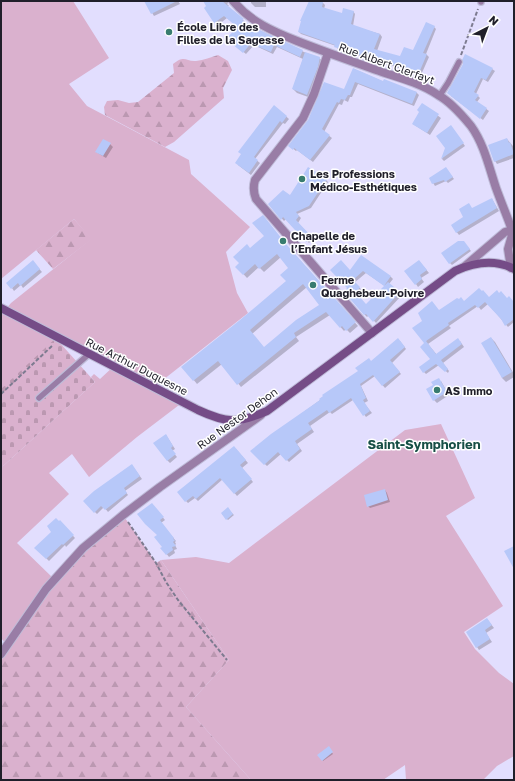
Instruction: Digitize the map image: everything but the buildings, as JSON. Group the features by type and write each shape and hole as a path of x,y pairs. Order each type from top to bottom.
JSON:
{"main road":[{"path":"464,267 487,262 500,263 513,269"},
{"name":"Rue Nestor Dehon","path":"267,411 451,274 464,267"},
{"name":"Rue Arthur Duquesne","path":"1,308 219,419 242,420 267,411"}],"street":[{"name":"Rue Albert Clerfayt","path":"233,1 258,24 328,53 397,77 440,95 466,120 477,137 503,207 513,229"},
{"path":"328,53 314,94 303,118 255,180 253,193 256,199 372,333"},
{"path":"513,229 508,249 513,269"},
{"name":"Rue Nestor Dehon","path":"464,267 505,232 513,229"},
{"name":"Rue Nestor Dehon","path":"1,654 46,589 83,548 160,487 267,411"}],"lane":[{"path":"440,95 459,62"},
{"path":"39,398 89,354"}],"path":[{"path":"459,62 481,2"},
{"path":"1,394 60,339"},
{"path":"123,515 156,563 178,600 226,660"}],"green space":[{"path":"1,1 73,1 109,58 69,84 87,106 189,160 191,174 250,227 226,252 237,293 248,313 154,387 183,402 137,437 89,477 72,454 49,473 69,494 17,543 54,579 7,645 1,638 1,468 95,382 91,377 94,374 100,379 114,366 60,339 1,399 1,308 5,310 11,303 91,239 74,219 1,279"},
{"path":"218,55 228,61 232,70 223,88 224,98 174,142 165,147 105,115 104,107 107,101 118,100 129,103 138,102 174,73 173,64 180,59 196,61"},
{"path":"74,219 92,239 53,269 36,250"},
{"path":"57,337 60,343 95,382 1,468 1,389"},
{"path":"441,424 475,498 446,516 503,606 464,632 475,649 499,673 514,684 514,756 497,766 483,780 406,780 405,765 383,780 251,780 186,707 229,660 161,560 196,557 229,563 405,430"},
{"path":"123,515 156,563 161,560 229,660 186,707 251,780 1,780 1,654 46,589"}],"place":[{"name":"École Libre des Filles de la Sagesse","path":"169,32"},
{"name":"Les Professions Médico-Esthétiques","path":"302,179"},
{"name":"Chapelle de l’Enfant Jésus","path":"283,241"},
{"name":"Ferme Quaghebeur-Poivre","path":"313,285"},
{"name":"AS Immo","path":"437,390"}],"district":[{"name":"Saint-Symphorien","path":"424,444"}]}
